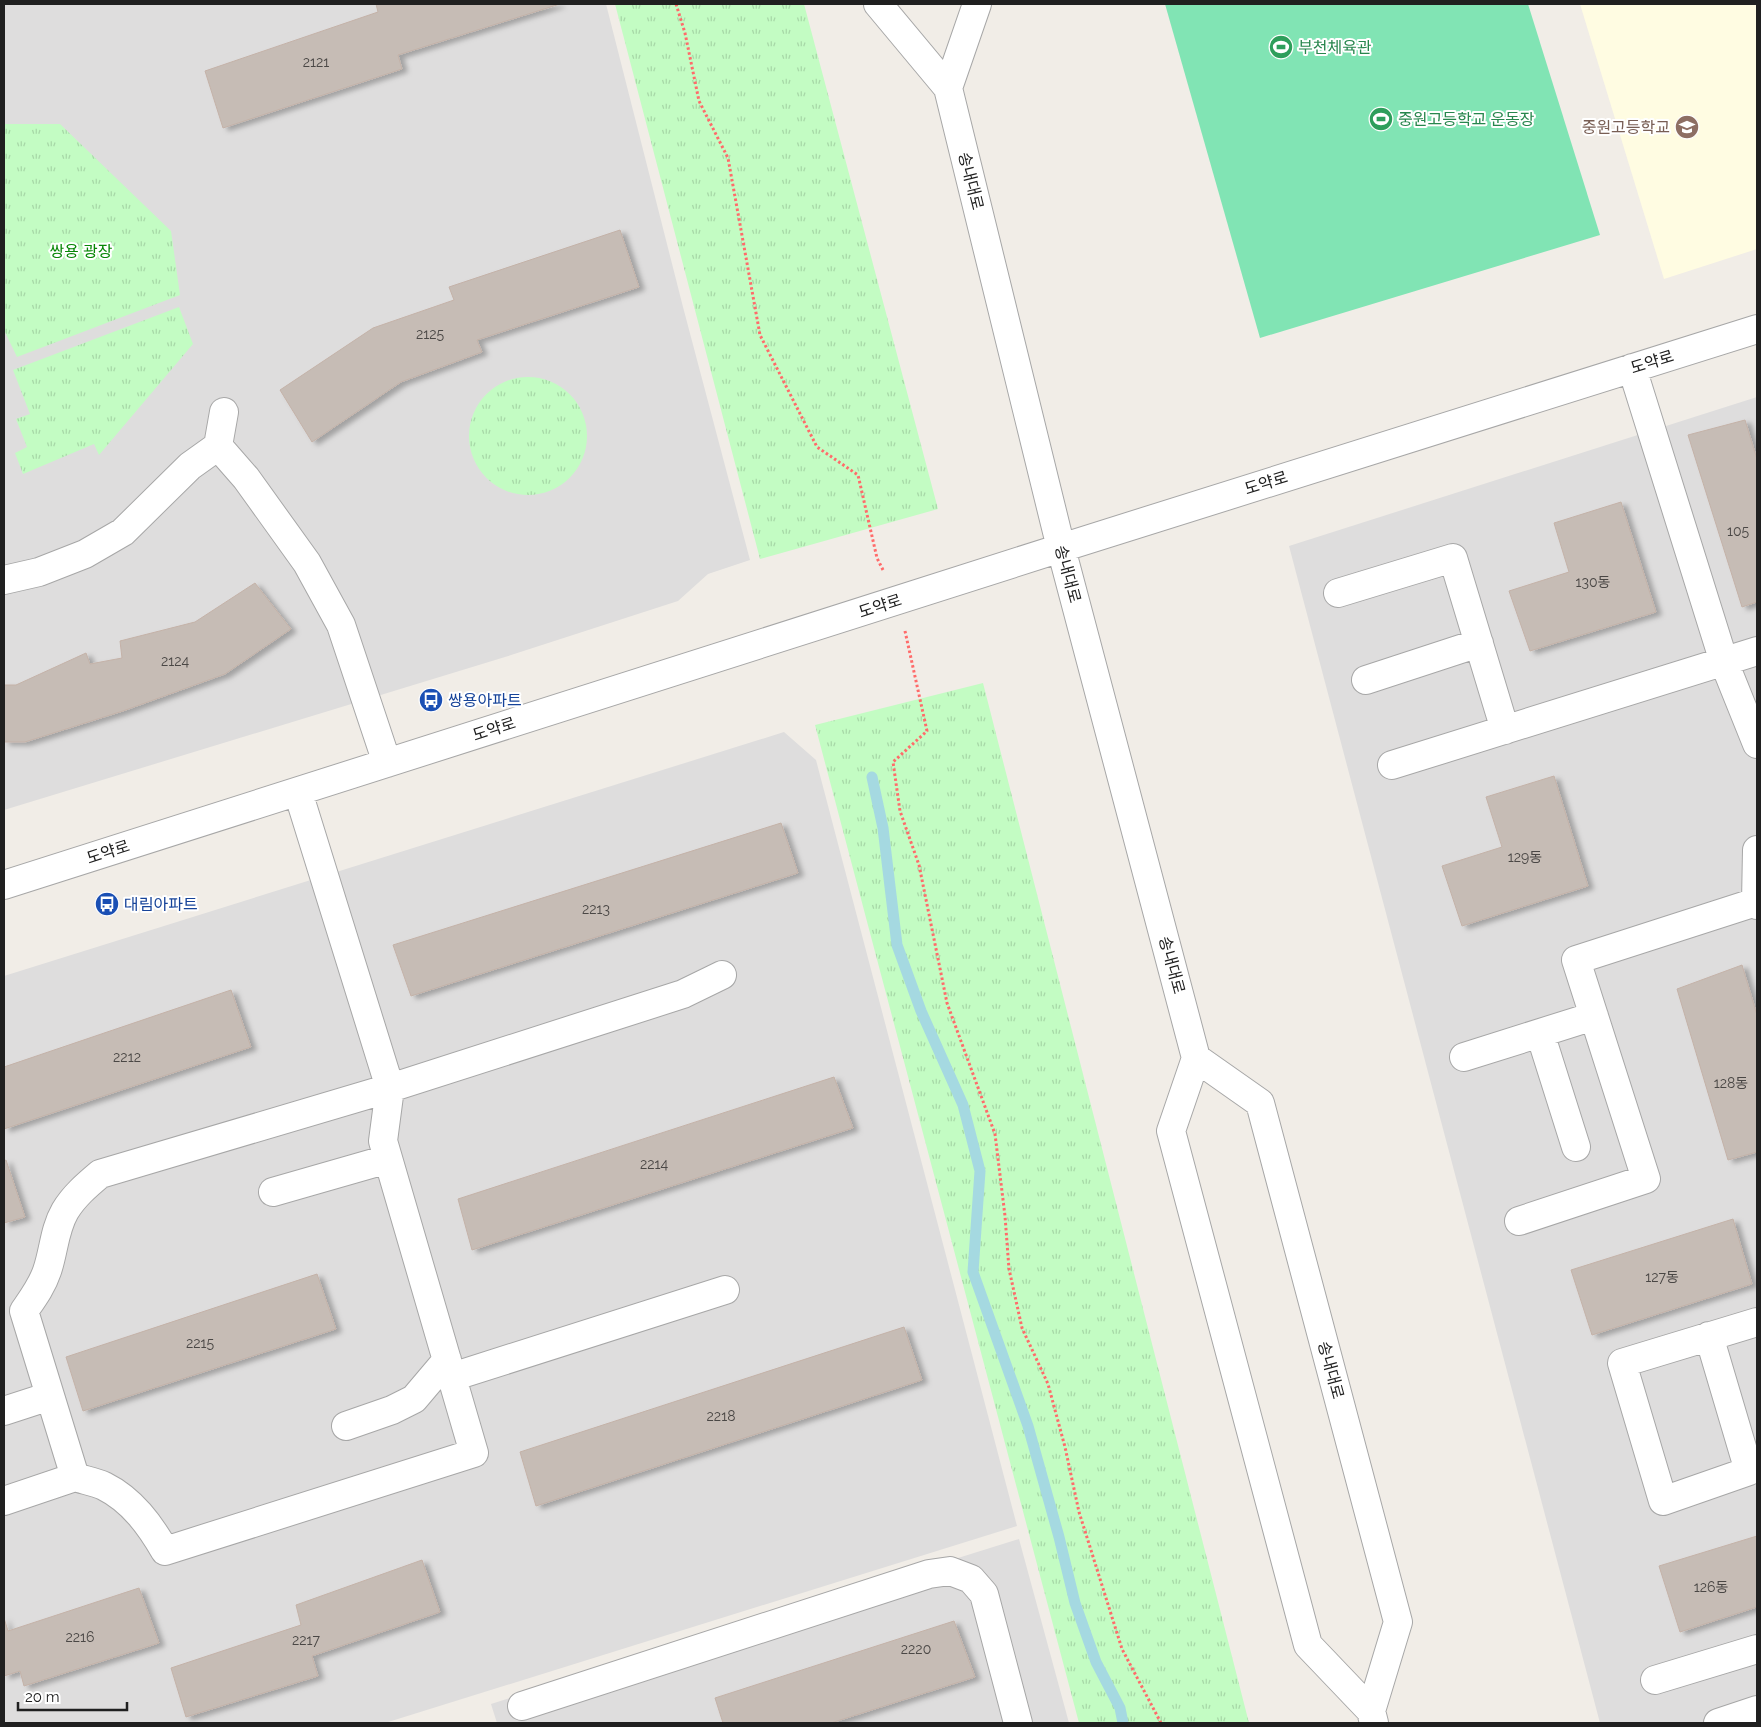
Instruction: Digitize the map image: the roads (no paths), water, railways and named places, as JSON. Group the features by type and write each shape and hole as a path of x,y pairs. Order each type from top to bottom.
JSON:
{"street":[{"name":"송내대로","path":"878,4 948,88 1061,548 1196,1058 1171,1131 1308,1645 1373,1717"},
{"path":"948,88 977,4"},
{"name":"도약로","path":"4,885 1061,548 1757,329"},
{"path":"1632,368 1724,662 1757,744"},
{"path":"4,580 39,572 85,554 123,532 190,466 218,446 224,412"},
{"path":"218,446 246,478 306,563 341,626 387,763"},
{"path":"1338,593 1453,558 1505,730"},
{"path":"1366,680 1479,643"},
{"path":"1392,765 1757,651"},
{"path":"4,1501 75,1477 104,1486 134,1507 151,1527 165,1551 474,1453 383,1141 390,1088 298,792"},
{"path":"1519,1221 1646,1179 1576,960 1757,904 1757,850"},
{"path":"75,1477 50,1396 14,1314 37,1294 48,1270 55,1234 65,1210 81,1189 100,1174 390,1088 683,994 722,975"},
{"path":"1464,1057 1594,1016"},
{"path":"1540,1033 1576,1147"},
{"name":"송내대로","path":"1196,1058 1260,1104 1398,1622 1373,1717"},
{"path":"273,1192 388,1158"},
{"path":"346,1426 392,1410 414,1399 449,1368 725,1290"},
{"path":"1709,1336 1749,1471 1663,1500 1622,1363 1709,1336 1757,1322"},
{"path":"4,1412 50,1396"},
{"path":"522,1706 929,1574 950,1571 971,1580 984,1594 1018,1723"},
{"path":"1656,1680 1757,1649"},
{"path":"1718,1723 1757,1710"}],"waterway":[{"path":"872,777 883,828 897,945 921,1011 963,1105 980,1171 973,1272 1028,1426 1075,1603 1096,1662 1120,1708 1123,1723"}],"place":[{"name":"부천체육관","path":"1281,47"},
{"name":"중원고등학교 운동장","path":"1381,119"},
{"name":"중원고등학교","path":"1687,127"},
{"name":"쌍용아파트","path":"431,700"},
{"name":"대림아파트","path":"107,904"}],"park label":[{"name":"쌍용 광장","path":"81,251"}]}
